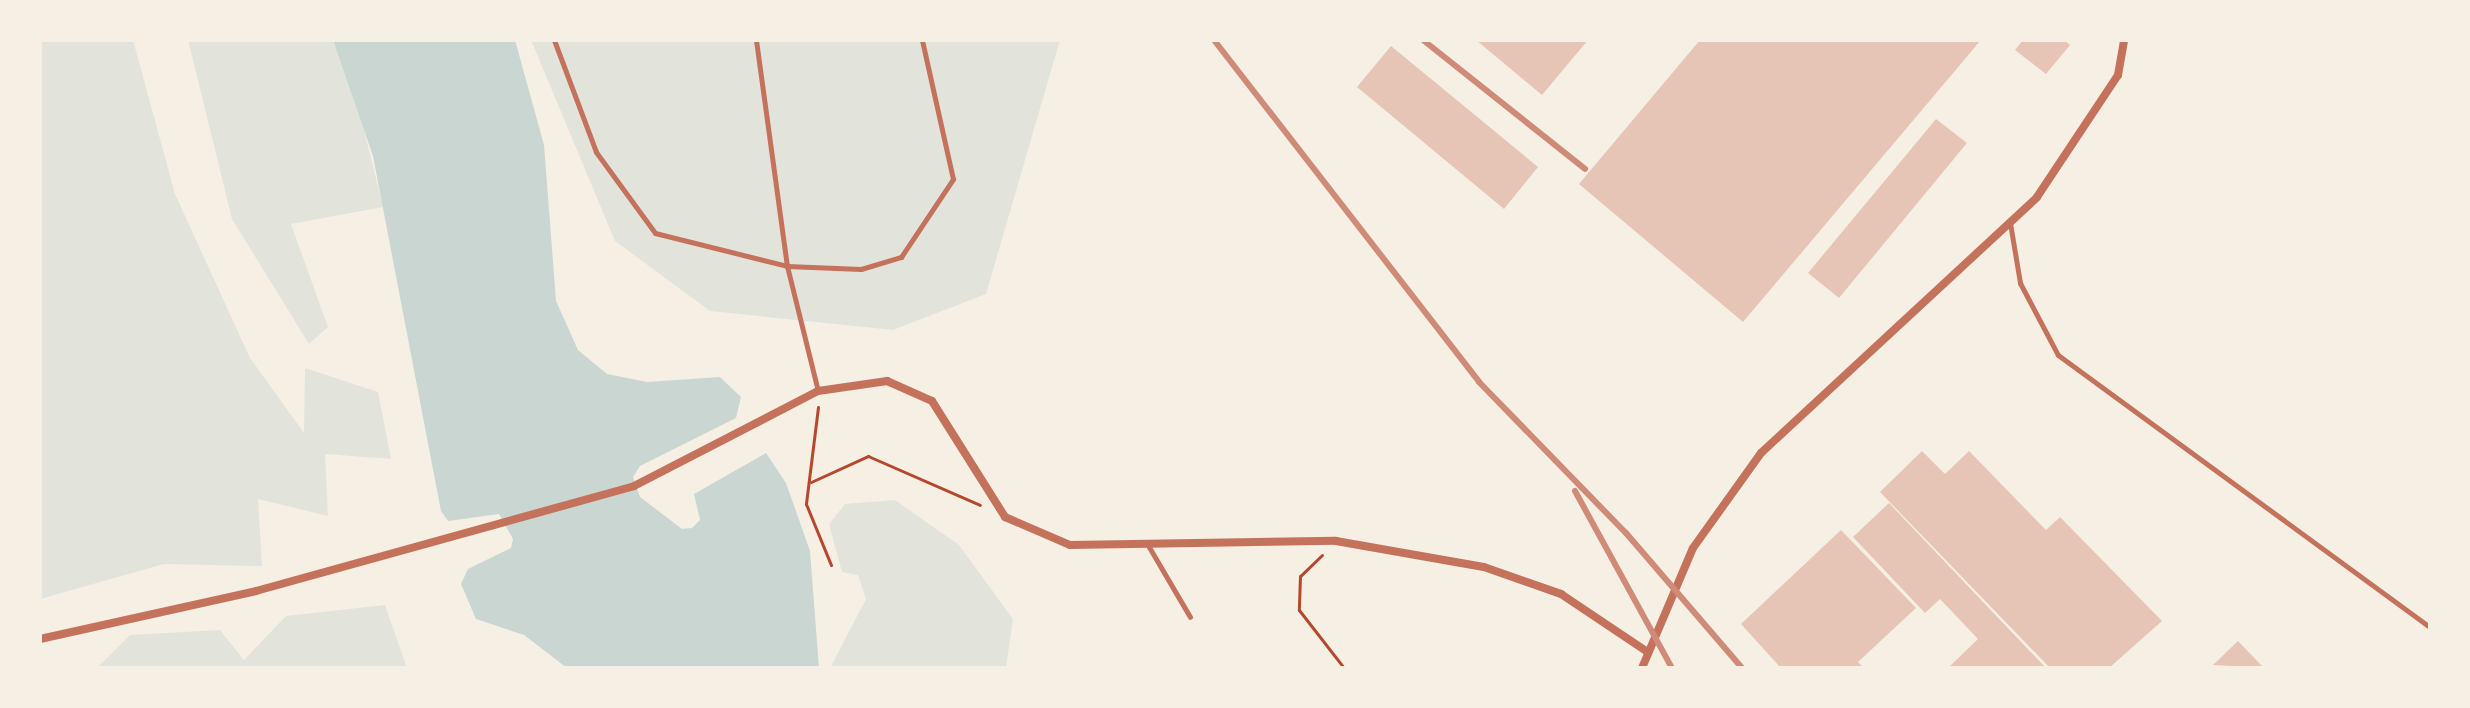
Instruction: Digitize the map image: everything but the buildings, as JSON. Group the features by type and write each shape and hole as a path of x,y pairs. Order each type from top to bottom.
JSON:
{"street":[{"path":"1642,668 1646,651 1693,548 1761,453 2009,222 2087,132 2118,75 2124,40"},
{"path":"40,639 256,591 634,486 818,391 887,381 932,401 1005,517 1070,545 1149,547 1336,541 1484,567 1561,594 1646,651"}],"lane":[{"path":"554,40 596,152 655,233 787,266 861,269 901,257 953,179 922,40"},
{"path":"756,40 787,266 818,391"},
{"path":"2009,222 2020,283 2058,355 2430,627"},
{"path":"1149,547 1190,617"}],"path":[{"path":"818,391 811,482 806,504 831,565"},
{"path":"811,482 868,456 1005,517"},
{"path":"1336,541 1300,576 1299,610 1344,668"}],"shaded area":[{"path":"40,40 133,40 175,194 250,358 304,433 305,368 378,392 391,459 325,454 328,516 258,499 262,566 164,564 40,599"},
{"path":"188,40 333,40 349,69 383,207 291,224 328,327 309,344 232,219"},
{"path":"333,40 515,40 544,145 556,301 578,350 607,374 647,382 720,377 741,397 736,418 640,466 633,477 640,497 682,529 692,528 700,520 694,494 766,453 786,483 810,551 819,668 567,668 524,635 476,619 461,584 468,569 511,548 513,539 499,514 448,521 441,511 373,156"},
{"path":"531,40 1060,40 986,294 893,330 710,311 615,241"},
{"path":"895,500 959,545 1013,619 1006,668 830,668 866,599 858,575 842,572 829,524 845,504"},
{"path":"385,605 407,668 97,668 130,635 220,630 244,660 286,616"}],"railway":[{"path":"1214,40 1479,382 1626,533 1742,668"},
{"path":"1423,40 1585,169"},
{"path":"1575,491 1672,668"}]}
